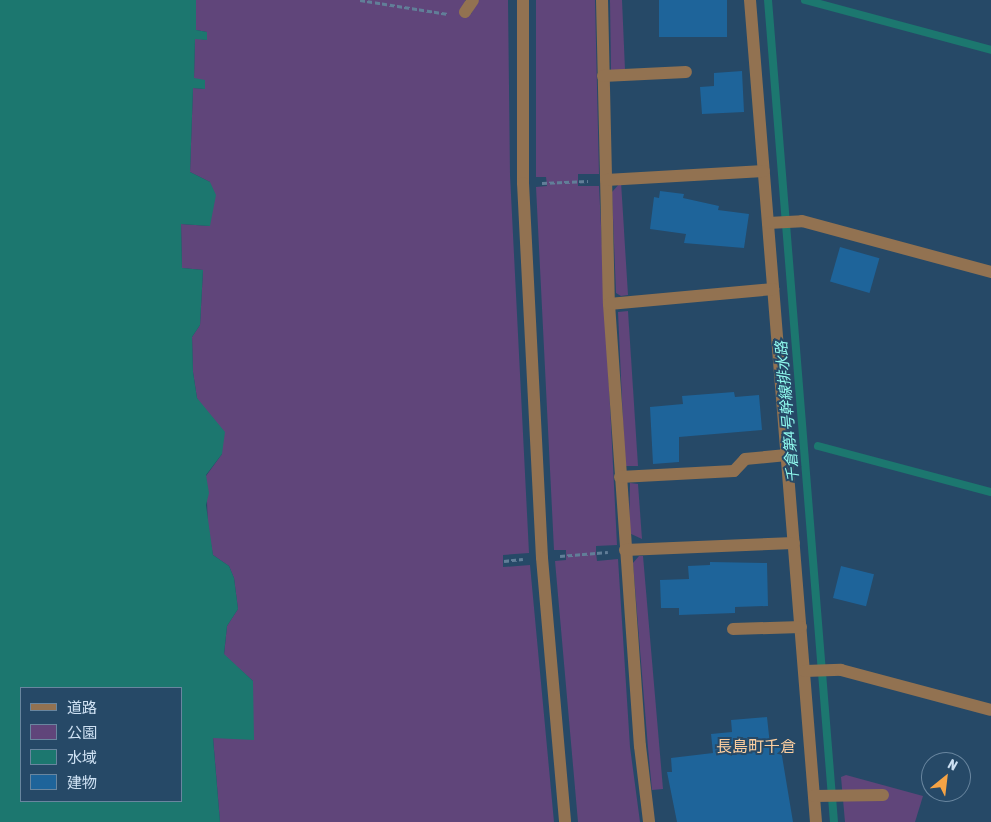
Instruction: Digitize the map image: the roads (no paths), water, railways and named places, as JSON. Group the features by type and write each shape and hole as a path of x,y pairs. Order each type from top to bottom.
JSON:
{"street":[{"path":"465,12 473,0"},
{"path":"523,0 523,183 542,558 566,822"},
{"path":"602,0 609,304 625,550 649,822"},
{"path":"750,0 764,171 773,223 773,289 801,627 808,671 818,796 816,822"},
{"path":"603,76 686,72"},
{"path":"606,180 764,171"},
{"path":"773,223 798,221 991,272"},
{"path":"609,304 773,289"},
{"path":"620,477 734,471 745,459 787,455"},
{"path":"625,550 794,542"},
{"path":"733,629 801,627"},
{"path":"808,671 834,670 991,710"},
{"path":"818,796 883,795"}],"water":[{"path":"0,0 196,0 196,30 207,32 207,40 195,39 194,78 205,80 205,89 193,88 190,172 210,182 216,195 210,226 181,224 182,268 203,270 200,325 192,337 193,372 197,398 225,432 222,454 206,475 209,493 206,505 213,555 229,566 234,578 238,609 227,626 224,654 253,681 254,740 213,738 220,822 0,822"}],"waterway":[{"name":"千倉第4号幹線排水路","path":"768,0 834,822"},
{"path":"805,0 991,50"},
{"path":"818,446 991,492"}],"district":[{"name":"長島町千倉","path":"756,746"}]}
